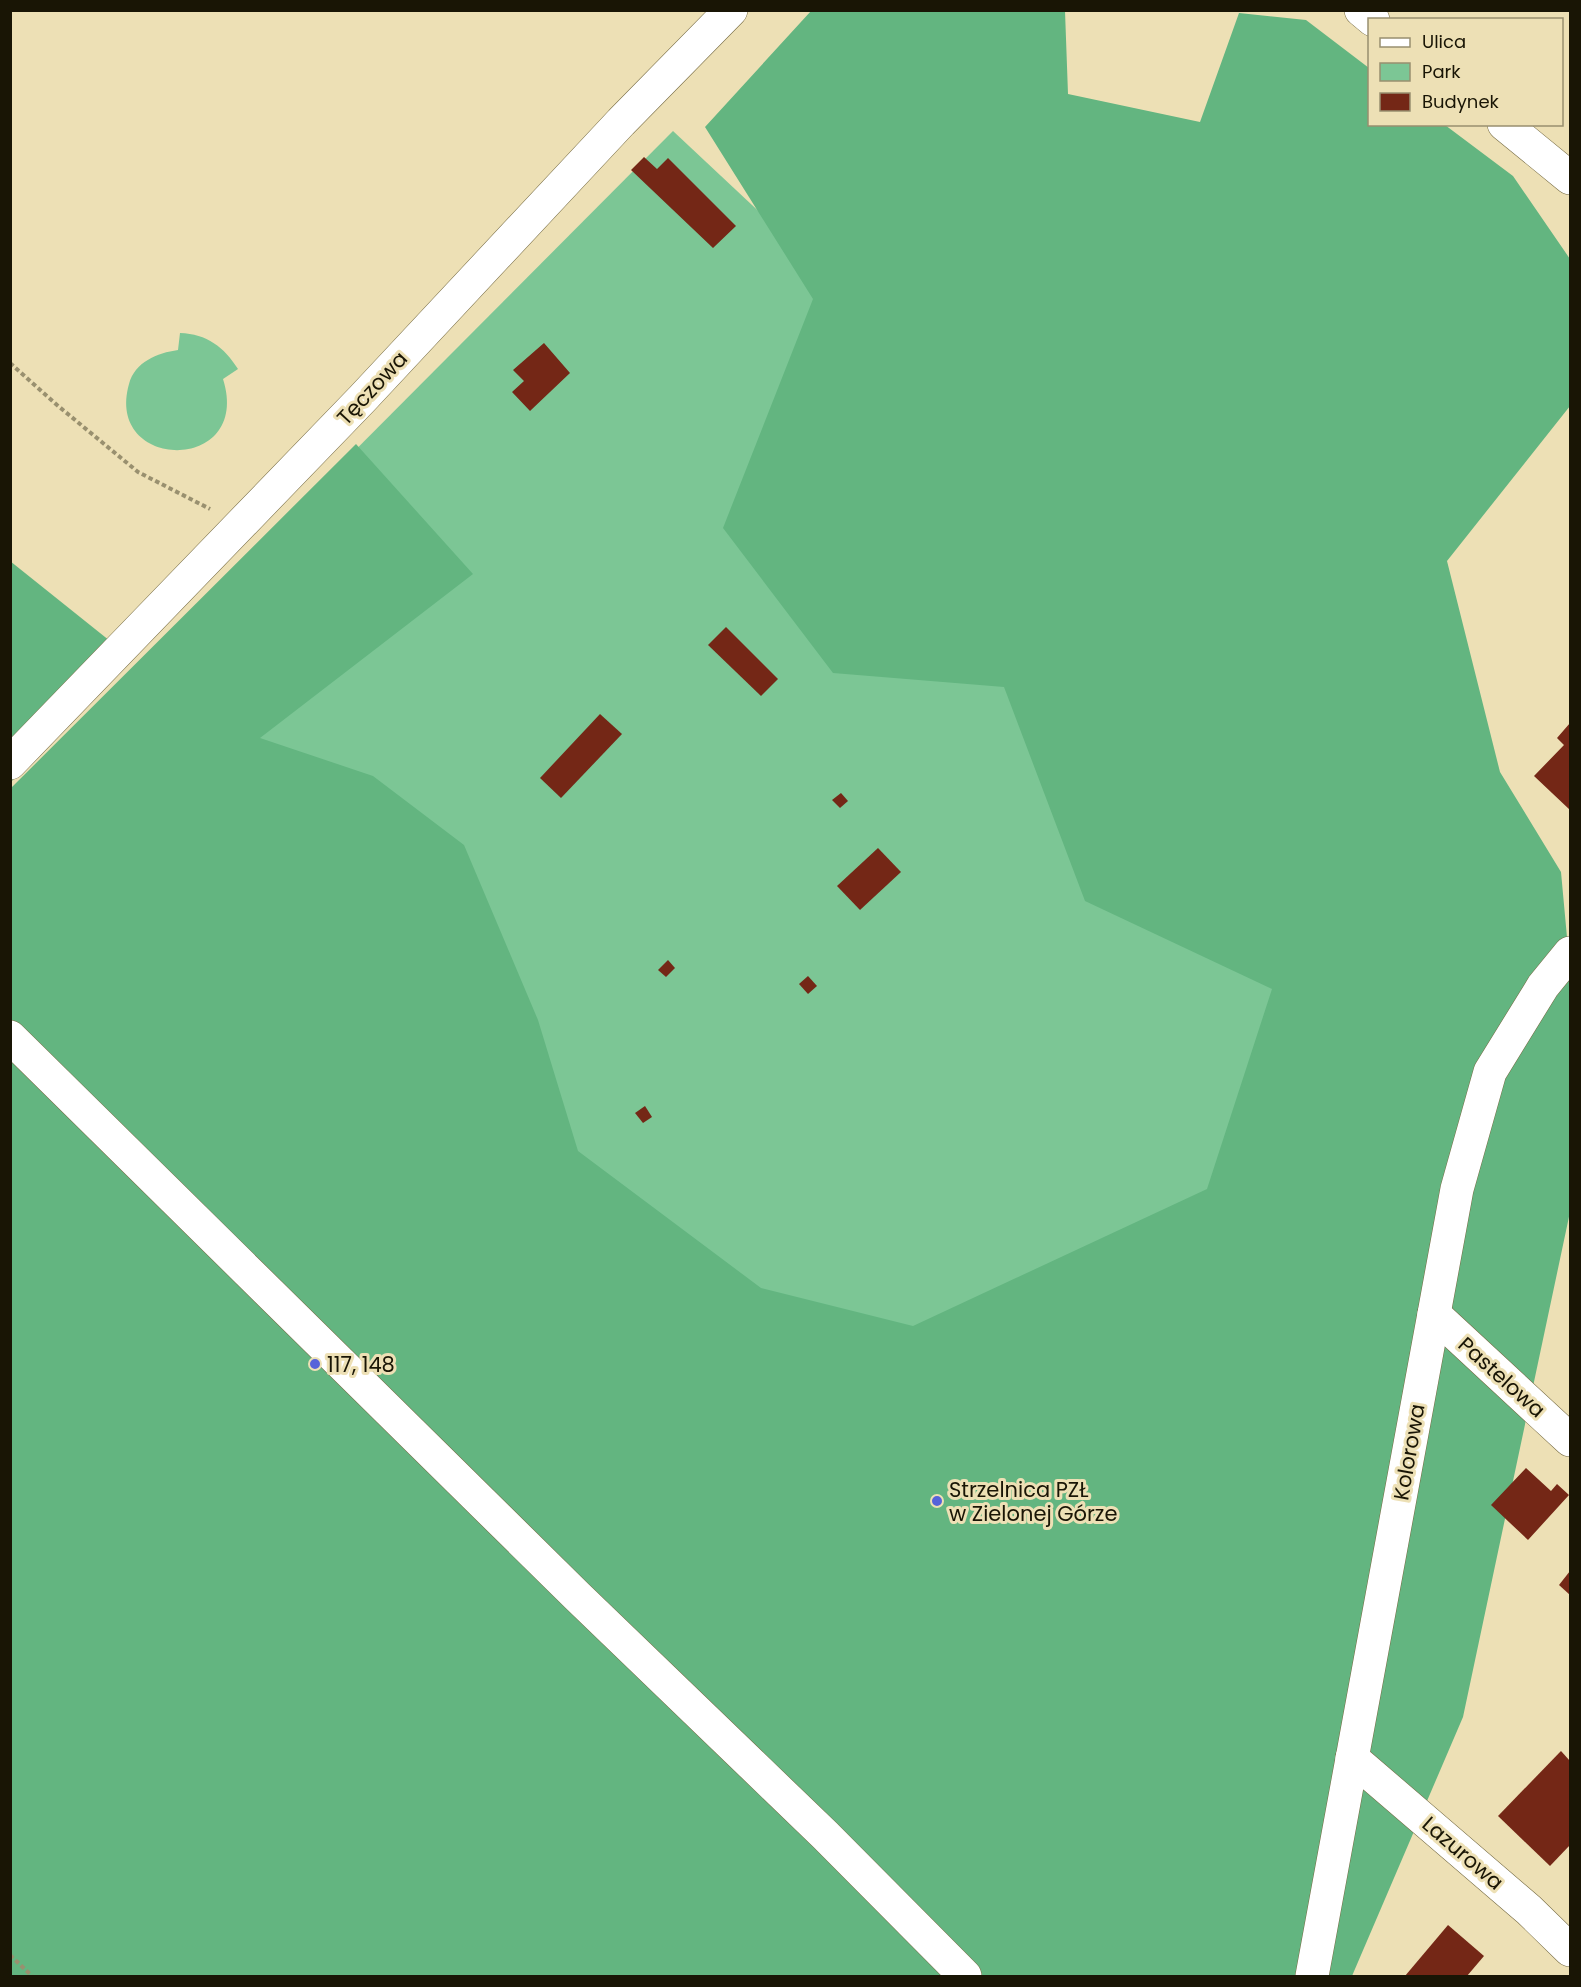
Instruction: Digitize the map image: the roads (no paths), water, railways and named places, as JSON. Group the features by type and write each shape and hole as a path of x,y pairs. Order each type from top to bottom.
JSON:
{"street":[{"name":"Tęczowa","path":"10,763 370,390 621,122 731,10"},
{"path":"1506,126 1570,178"},
{"name":"Kolorowa","path":"1312,1977 1457,1189 1490,1072 1543,986 1570,953"},
{"path":"10,1037 577,1596 825,1834 965,1977"},
{"name":"Pastelowa","path":"1434,1314 1570,1440"},
{"name":"Lazurowa","path":"1352,1758 1529,1910 1570,1950"}],"place":[{"name":"117, 148","path":"315,1364"},
{"name":"Strzelnica PZŁ w Zielonej Górze","path":"937,1501"}]}
